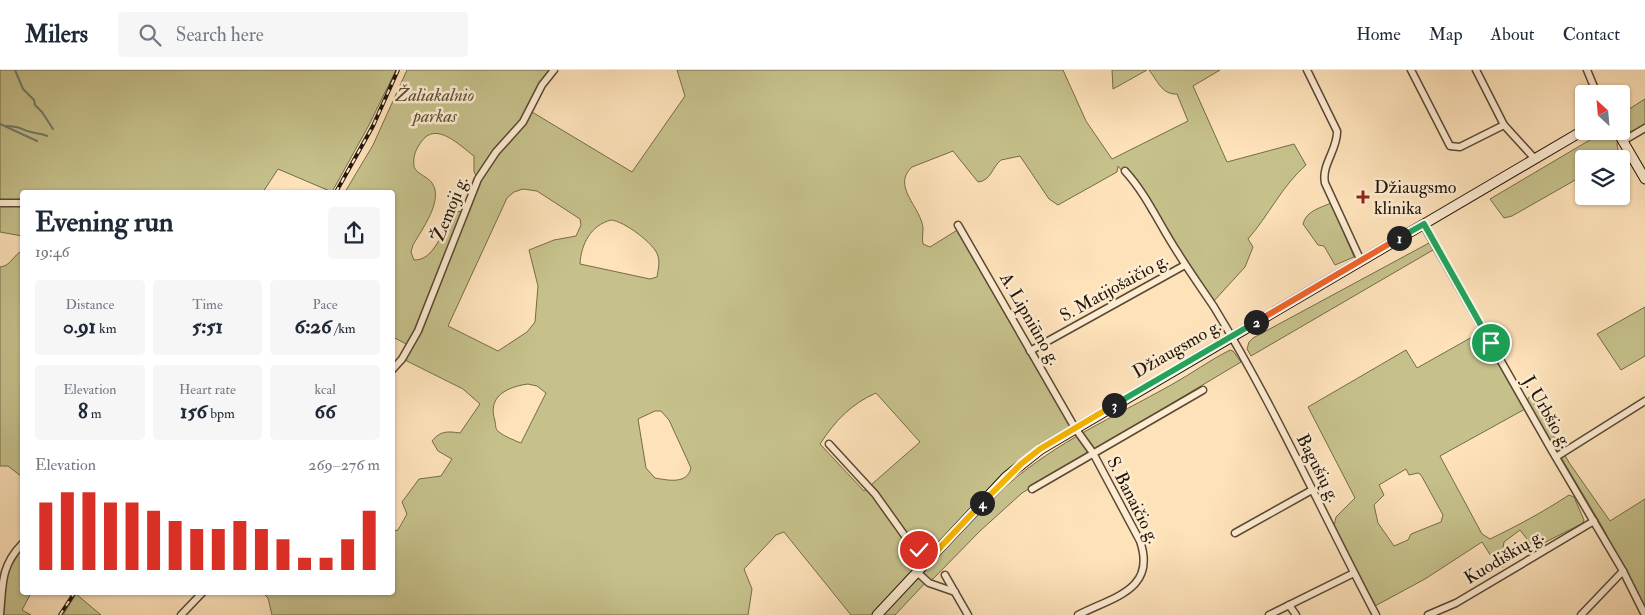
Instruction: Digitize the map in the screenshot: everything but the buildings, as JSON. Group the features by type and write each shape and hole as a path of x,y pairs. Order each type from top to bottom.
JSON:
{"street":[{"name":"Žemoji g.","path":"395,367 402,359 418,331 478,179 496,152 523,122 542,85 554,70"},
{"path":"1306,70 1337,131 1336,142 1324,172 1325,183 1361,260"},
{"path":"1410,70 1448,143 1453,148 1460,147 1504,125"},
{"path":"1476,70 1504,125 1535,159"},
{"path":"1587,70 1593,85"},
{"path":"1645,128 1623,141 1645,179"},
{"name":"Džiaugsmo g.","path":"877,615 1021,464 1075,428 1575,135"},
{"name":"Bagušių g.","path":"1124,171 1147,200 1158,223 1230,337 1376,615"},
{"path":"0,204 20,203"},
{"name":"J. Urbšio g.","path":"1424,224 1623,571 1645,615"},
{"name":"A. Lipniūno g.","path":"958,225 1075,428"},
{"name":"S. Matijošaičio g.","path":"1030,351 1185,265"},
{"name":"S. Banaičio g.","path":"1093,453 1203,390"},
{"path":"1556,457 1645,401"},
{"name":"S. Banaičio g.","path":"1075,428 1093,453 1140,541 1145,556 1141,575 1133,587 1078,615"},
{"path":"829,444 874,494 910,543 932,556"},
{"path":"1032,489 1093,453"},
{"path":"1236,533 1312,490"},
{"name":"Kuodiškių g.","path":"1428,615 1456,603 1594,521"},
{"path":"0,614 4,571 20,547"},
{"path":"1581,615 1623,571"},
{"path":"918,572 929,583 955,592"},
{"path":"1269,615 1354,573"},
{"path":"945,574 968,615"},
{"path":"181,615 200,595"},
{"path":"1289,605 1296,615"}],"green space":[{"path":"0,70 396,70 369,125 333,190 327,190 278,169 264,190 20,190 20,236 0,232"},
{"name":"Žaliakalnio parkas","path":"407,70 551,70 522,120 477,177 474,172 474,156 455,141 441,134 434,134 427,136 421,142 415,154 414,167 432,183 435,190 435,198 434,206 413,245 411,252 414,260 427,256 437,244 452,215 455,212 463,211 498,153 514,137 532,112 632,172 685,96 677,70 1063,70 1086,121 1112,159 1188,121 1177,94 1167,92 1149,70 1220,70 1193,86 1227,162 1294,144 1306,165 1297,173 1248,239 1253,247 1245,267 1213,302 1155,212 1150,214 1138,191 1118,166 1117,172 1058,205 1049,199 1020,156 1001,160 986,179 978,182 953,151 912,167 906,174 906,189 921,220 923,244 930,247 959,229 1071,426 1032,450 1014,465 873,615 851,615 784,532 776,535 744,569 752,589 748,615 272,615 268,598 265,595 395,595 395,531 398,530 407,514 402,502 419,479 441,476 452,459 438,451 432,441 444,432 460,433 480,404 463,389 401,358 408,345 395,338 395,190 346,190 373,145","holes":["523,189 537,191 580,219 581,225 576,236 554,240 529,250 538,286 535,322 527,332 498,351 448,326 507,198 514,192","611,220 623,224 638,234 656,251 659,259 657,277 650,279 580,264 582,249 588,236 598,226","528,384 537,386 546,393 521,443 498,431 493,413 496,400 500,395 512,388","876,393 920,442 864,491 820,444 838,421 851,408","655,411 661,411 669,420 691,468 685,477 676,480 655,478 646,468 638,419"]},
{"path":"1112,70 1147,70 1113,89"},
{"path":"1645,99 1645,124 1630,132 1630,108"},
{"path":"1590,140 1618,140 1618,150 1575,150 1575,180 1512,216 1504,218 1490,199"},
{"path":"1331,203 1354,257 1335,265 1324,246 1318,245 1303,224 1310,213"},
{"path":"1429,243 1432,244 1433,250 1251,356 1247,349 1249,342 1253,338"},
{"path":"20,252 20,475 8,466 0,466 0,267 7,265"},
{"path":"1645,307 1645,356 1621,370 1597,334"},
{"path":"1481,332 1525,409 1440,456 1482,534 1490,539 1530,519 1569,495 1574,497 1584,520 1583,523 1536,547 1533,547 1520,530 1504,542 1503,548 1511,560 1503,567 1498,567 1482,542 1425,579 1375,606 1372,604 1334,526 1336,517 1355,498 1308,407 1406,350 1417,368","holes":["1406,469 1409,475 1418,473 1421,475 1443,515 1441,522 1411,534 1408,540 1394,546 1378,523 1374,505 1384,495 1379,485"]},
{"path":"1230,350 1233,351 1241,362 1022,493 980,531 933,579 928,580 895,615 882,615 1006,486 1026,470 1066,443"},
{"path":"1530,396 1570,464 1610,521 1645,499 1645,609 1603,528 1527,400"},
{"path":"20,552 20,595 30,595 22,610 31,615 0,615 0,576 6,579 8,570"},
{"path":"77,595 101,615 63,615"}],"waterway":[{"path":"15,70 23,89 34,100 35,105 53,129"},
{"path":"0,124 37,141"},
{"path":"6,126 18,127 47,136"}],"railway":[{"path":"337,190 373,126 398,70"},
{"path":"60,615 73,595"}],"place":[{"name":"Džiaugsmo klinika","path":"1363,197"}],"route":[{"path":"919,550 932,556 1006,477 1040,449 1424,224 1491,343"}]}
